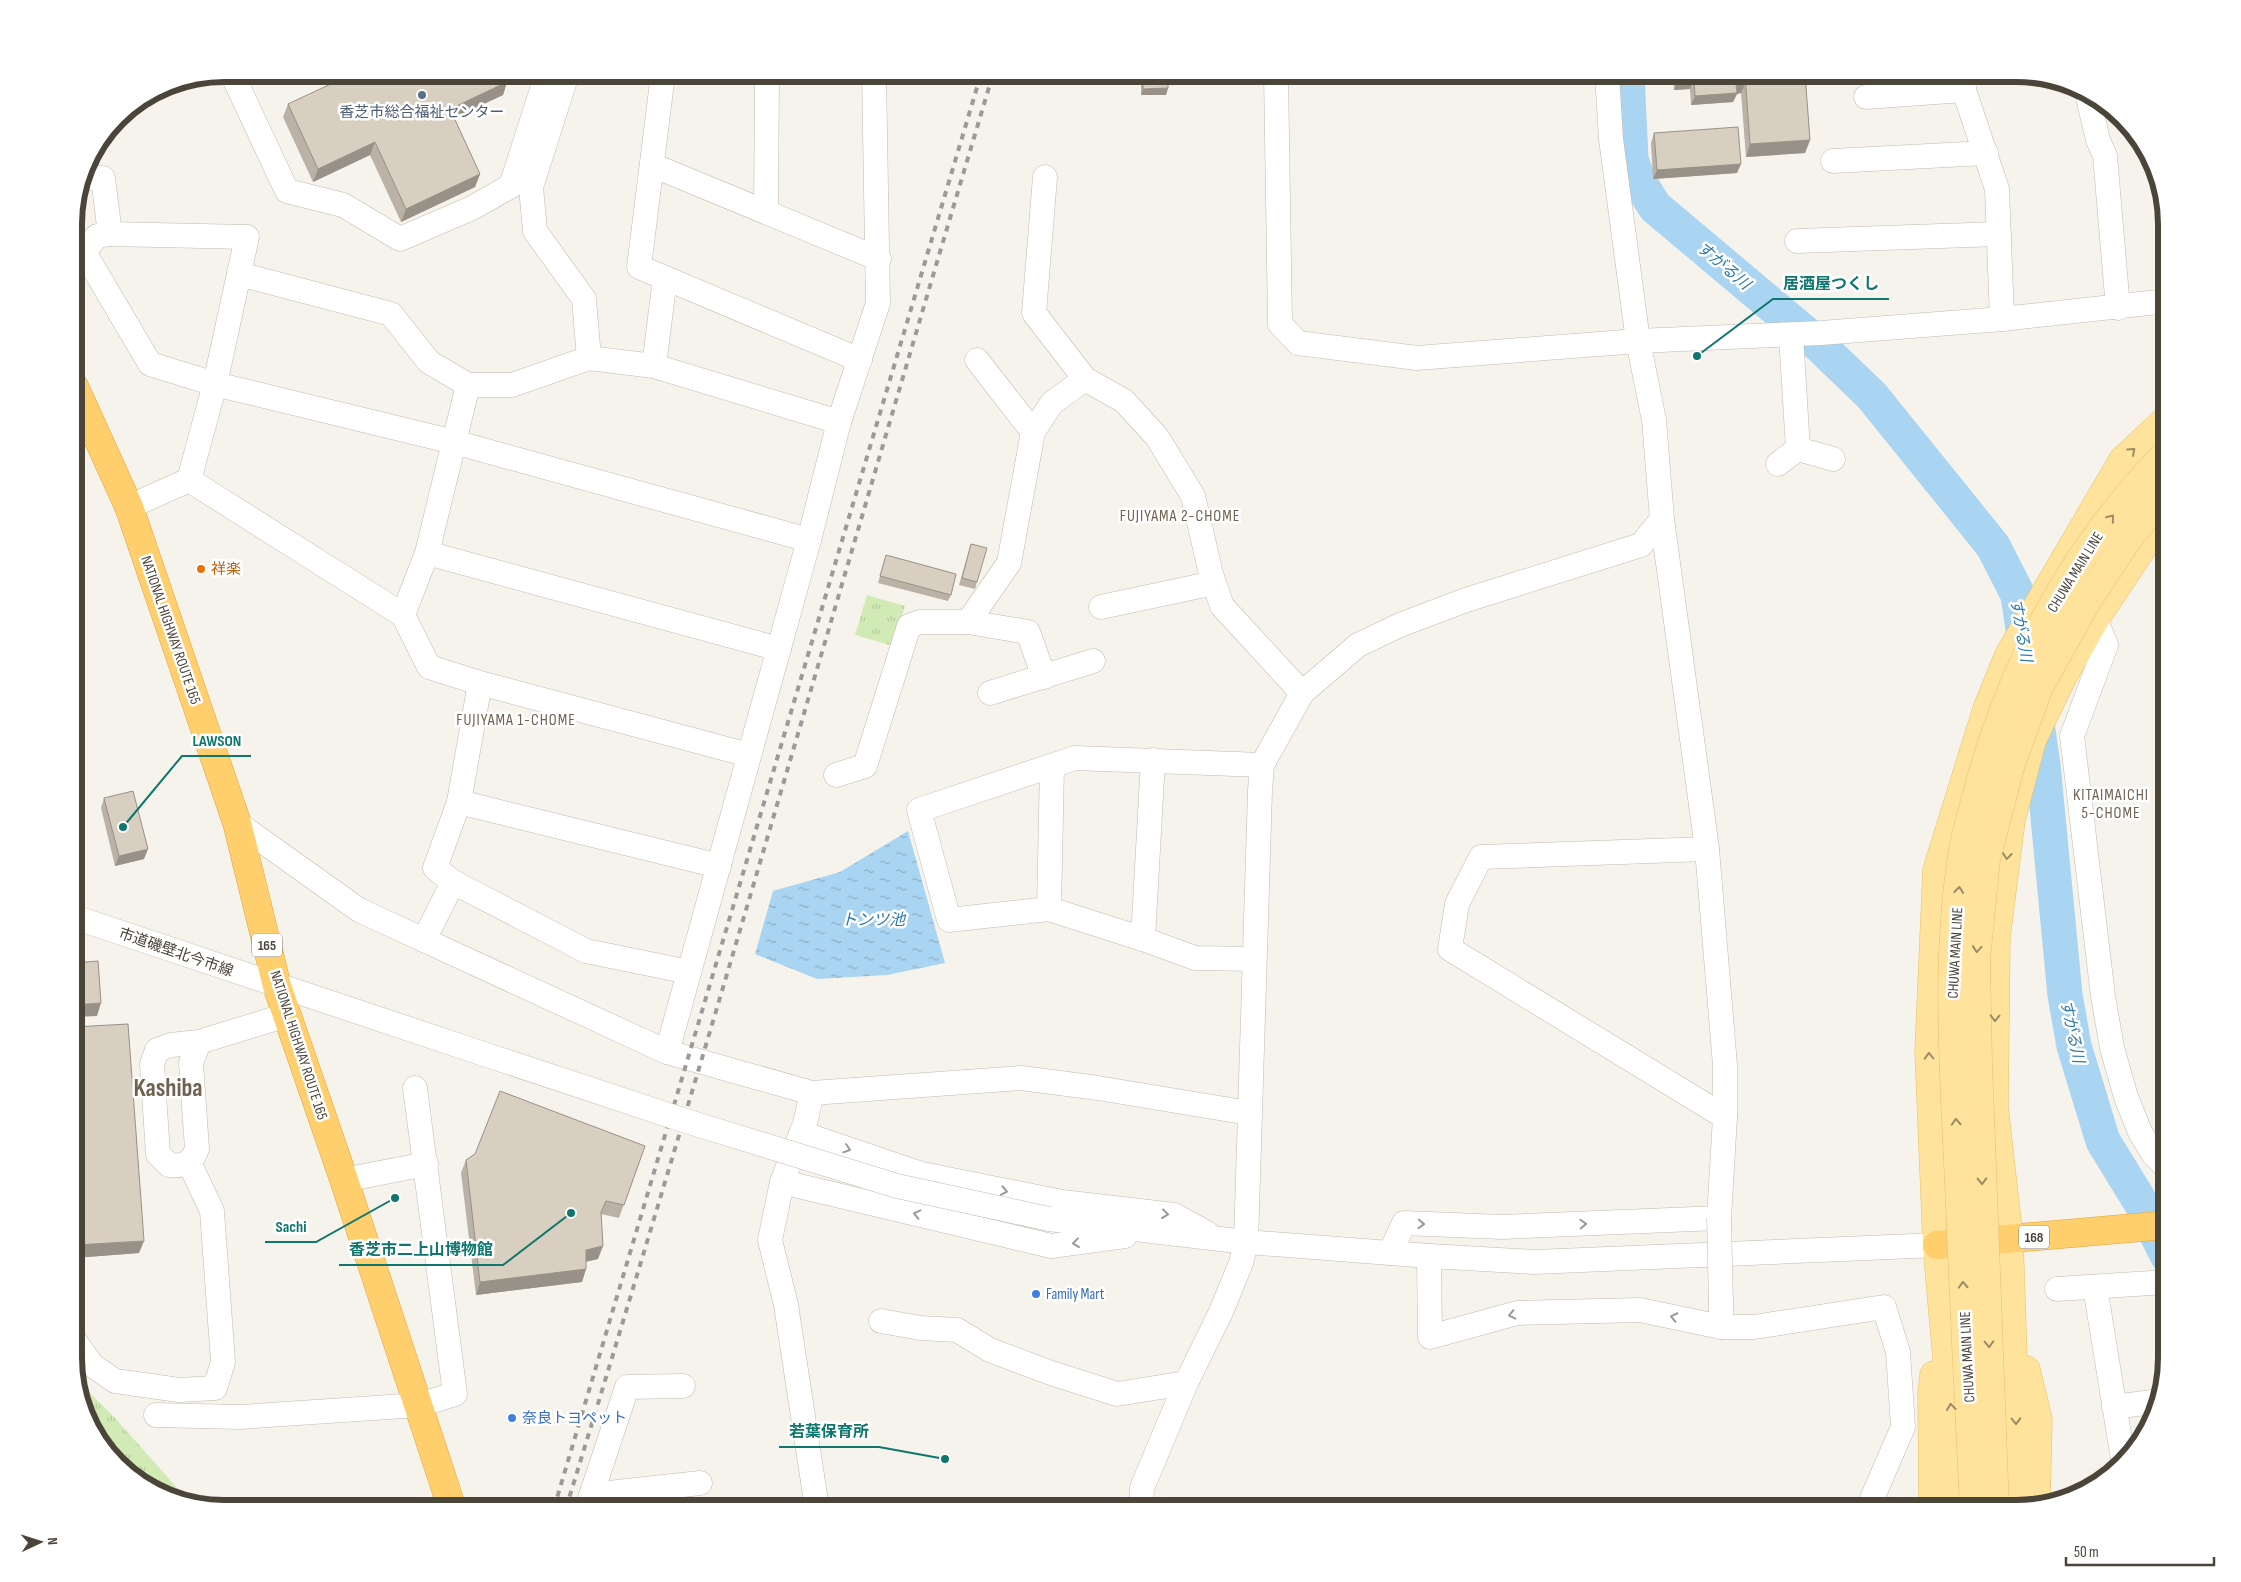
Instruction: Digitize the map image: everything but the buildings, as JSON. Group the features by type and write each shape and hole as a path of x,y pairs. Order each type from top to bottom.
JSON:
{"highway":[{"name":"NATIONAL HIGHWAY ROUTE 165","path":"83,406 129,507 237,823 277,986 344,1180 449,1500"},
{"name":"168","path":"1937,1245 2158,1226"}],"main road":[{"path":"1956,1500 1954,1439 1937,1245 1929,1050 1938,870 1988,709 2009,655 2123,460 2158,427"},
{"name":"CHUWA MAIN LINE","path":"1974,1500 1953,1064 1952,956 1963,849 1987,753 2017,674 2066,581 2109,520 2158,463"},
{"name":"CHUWA MAIN LINE","path":"1995,1500 1978,1063 1976,959 1986,859 2011,764 2039,687 2087,601 2130,536 2158,503"},
{"path":"2018,1500 2014,1320 2010,1240 1994,1107 1996,937 2011,820 2032,740 2061,680 2095,618 2158,528"},
{"path":"1933,1500 1932,1393 1941,1305"},
{"path":"2014,1320 2038,1420 2036,1498"}],"street":[{"path":"236,83 287,190 343,205 400,239 472,208 511,186 544,83"},
{"path":"564,83 531,187 535,231 584,299 589,358"},
{"path":"662,83 639,266 860,360"},
{"path":"766,212 767,83"},
{"path":"668,1052 840,422 878,303 879,259 874,83"},
{"path":"1276,83 1280,324 1298,343 1417,358 1638,341 1821,333 2002,319 2158,302"},
{"path":"1608,83 1611,139 1638,341 1654,420 1662,519 1707,849 1725,1065 1725,1117 1719,1218 1721,1327"},
{"path":"1866,97 1957,83"},
{"path":"1964,83 1997,189 2002,319"},
{"path":"2089,102 2098,140 2105,156 2118,308"},
{"path":"1833,162 1986,153"},
{"path":"652,165 879,259"},
{"path":"1045,176 1034,313 1084,379 1124,401 1157,437 1194,496 1214,583 1222,606 1302,693"},
{"path":"90,178 103,178 110,234"},
{"path":"189,480 214,384 247,237 110,234 97,236 84,252 150,364 214,384 454,442 809,540"},
{"path":"1797,241 1999,234"},
{"path":"239,274 391,314 429,362 468,385 512,385 589,358 654,366 840,422"},
{"path":"654,366 665,278"},
{"path":"1791,335 1798,448"},
{"path":"977,360 1033,432"},
{"path":"968,622 1009,563 1033,432 1052,403 1084,379"},
{"path":"403,615 427,552 468,385"},
{"path":"1798,448 1833,459"},
{"path":"1778,464 1798,448"},
{"path":"129,507 189,480"},
{"path":"189,480 403,615 429,667 480,683 749,755"},
{"path":"1141,1500 1142,1488 1186,1383 1220,1314 1246,1242 1262,765 1302,693 1358,645 1466,600 1641,545 1662,519"},
{"path":"427,552 779,649"},
{"path":"1102,607 1214,583"},
{"path":"2095,618 2106,645 2072,736 2103,996 2112,1048 2126,1097 2140,1132 2158,1159"},
{"path":"836,775 865,766 909,626 920,622 968,622 1028,632 1044,676"},
{"path":"990,693 1093,661"},
{"path":"480,683 458,802 435,868 453,882 586,951 689,972"},
{"path":"1254,959 1195,958 1143,939 1049,910 949,920 919,810 1075,758 1262,765"},
{"path":"1143,939 1153,760"},
{"path":"1049,910 1052,766"},
{"path":"458,802 719,866"},
{"path":"237,823 359,910 668,1052 812,1093 1021,1078 1098,1088 1249,1113"},
{"path":"1707,849 1481,857 1457,904 1450,949 1725,1117"},
{"path":"424,940 453,882"},
{"name":"市道磯壁北今市線","path":"83,920 686,1121 897,1186 1049,1219 1159,1232"},
{"path":"199,1042 190,1063 196,1149 189,1162 183,1165 169,1165 158,1154 152,1064 157,1050 171,1045 199,1042 287,1015"},
{"path":"156,1415 240,1418 419,1405 456,1394 415,1088"},
{"path":"812,1093 801,1134 782,1182 770,1240 786,1306 816,1500"},
{"path":"801,1134 922,1174 1062,1202 1174,1215 1219,1239"},
{"path":"83,1352 92,1364 114,1381 179,1390 215,1388 223,1362 212,1212 189,1162"},
{"path":"344,1180 426,1164"},
{"path":"782,1182 1051,1246 1159,1232 1246,1242 1535,1262 1937,1245"},
{"path":"1390,1253 1404,1224 1502,1227 1719,1218"},
{"path":"1429,1256 1430,1337 1518,1313 1640,1310 1721,1327 1754,1327 1884,1307 1898,1352 1903,1427 1871,1500"},
{"path":"2057,1289 2158,1283"},
{"path":"2095,1287 2122,1452"},
{"path":"881,1321 920,1328 957,1330 990,1350 1051,1373 1117,1394 1186,1383"},
{"path":"590,1500 627,1388 683,1386"},
{"path":"2114,1407 2151,1402"},
{"path":"601,1500 700,1483"}],"green space":[{"path":"867,595 905,606 893,646 855,635"},
{"path":"86,1389 116,1419 180,1492 153,1481 124,1458 101,1429 93,1412"}],"water":[{"name":"トンツ池","path":"908,831 945,963 887,975 817,979 755,954 773,891 840,872"}],"waterway":[{"name":"すがる川","path":"1627,83 1631,159 1638,180 1655,207 1818,344 1872,396 1993,546 2018,595 2027,656"},
{"name":"すがる川","path":"2035,710 2043,765 2065,995 2074,1046 2103,1141 2141,1203 2158,1237"}],"railway":[{"path":"556,1500 978,83"},
{"path":"568,1500 728,971 990,83"}],"place":[{"name":"香芝市総合福祉センター","path":"422,95"},
{"name":"居酒屋つくし","path":"1697,356"},
{"name":"祥楽","path":"201,569"},
{"name":"LAWSON","path":"123,827"},
{"name":"Sachi","path":"395,1198"},
{"name":"香芝市二上山博物館","path":"571,1213"},
{"name":"Family Mart","path":"1036,1294"},
{"name":"奈良トヨペット","path":"512,1418"},
{"name":"若葉保育所","path":"945,1459"}],"district":[{"name":"FUJIYAMA 2-CHOME","path":"1180,515"},
{"name":"FUJIYAMA 1-CHOME","path":"516,719"},
{"name":"KITAIMAICHI 5-CHOME","path":"2111,803"},
{"name":"Kashiba","path":"168,1087"}]}
